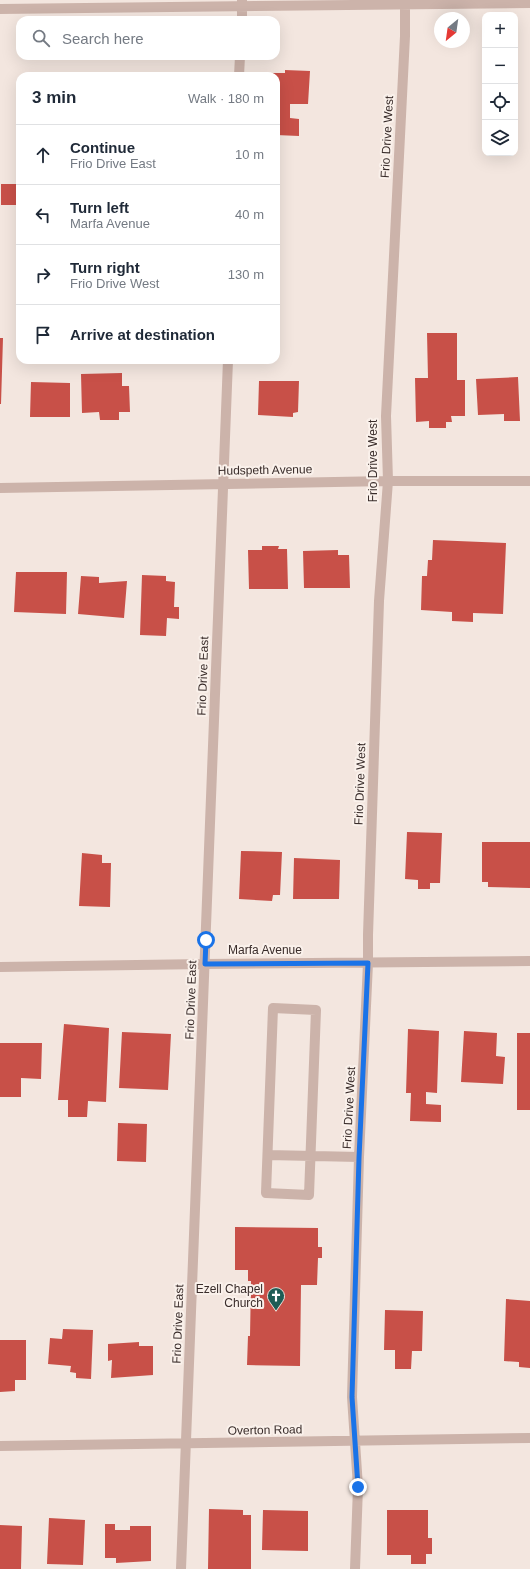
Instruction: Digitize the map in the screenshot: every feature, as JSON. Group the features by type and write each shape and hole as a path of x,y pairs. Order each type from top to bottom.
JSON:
{"street":[{"name":"Frio Drive West","path":"354,1569 358,1487 352,1397 359,1158 368,963 379,601 388,481 386,416 406,36 406,2"},
{"path":"0,9 242,3 530,2"},
{"path":"242,3 242,16"},
{"path":"239,72 240,60"},
{"name":"Frio Drive East","path":"181,1569 228,364"},
{"name":"Hudspeth Avenue","path":"0,488 388,481 530,481"},
{"name":"Marfa Avenue","path":"0,967 530,961"},
{"path":"273,1008 316,1010 311,1156 309,1195 266,1193 273,1008"},
{"path":"268,1155 359,1158"},
{"name":"Overton Road","path":"0,1446 530,1438"}],"building":[{"path":"285,70 310,71 308,104 290,104 290,118 299,119 299,136 280,135 280,73 285,73"},
{"path":"1,184 16,184 16,205 1,205"},
{"path":"427,333 457,333 457,380 465,380 465,416 451,416 452,422 446,422 446,428 429,428 429,421 416,422 415,378 428,378"},
{"path":"0,338 3,338 1,404 0,404"},
{"path":"122,373 122,386 129,386 130,412 119,412 119,420 100,420 99,412 82,413 81,374"},
{"path":"518,377 520,421 504,421 504,414 478,415 476,379"},
{"path":"259,381 299,381 298,412 293,413 293,417 258,415"},
{"path":"31,382 70,383 70,417 30,417"},
{"path":"433,540 506,543 503,614 473,613 473,622 452,621 452,612 421,610 422,576 427,576 428,560 432,560"},
{"path":"262,546 279,546 278,549 287,549 288,589 249,589 248,550 262,550"},
{"path":"338,550 338,555 349,555 350,588 304,588 303,551"},
{"path":"16,572 67,572 66,614 14,612"},
{"path":"142,575 166,576 166,581 175,582 174,607 179,607 179,619 167,618 166,636 140,635"},
{"path":"81,576 99,577 99,583 127,581 124,618 78,614"},
{"path":"407,832 442,833 440,883 430,883 430,889 418,889 418,880 405,879"},
{"path":"482,842 530,842 530,888 488,887 488,882 482,882"},
{"path":"241,851 282,852 280,895 273,895 272,901 239,899"},
{"path":"82,853 102,855 102,863 111,863 110,907 79,906"},
{"path":"294,858 340,860 339,899 293,899"},
{"path":"64,1024 109,1028 106,1102 88,1101 87,1117 68,1117 68,1100 58,1100"},
{"path":"408,1029 439,1031 437,1093 426,1092 426,1104 441,1105 441,1122 410,1121 411,1093 406,1093"},
{"path":"464,1031 497,1033 496,1056 505,1057 503,1084 461,1082"},
{"path":"122,1032 171,1034 168,1090 119,1088"},
{"path":"517,1033 530,1033 530,1110 517,1110"},
{"path":"0,1043 42,1043 41,1079 21,1078 21,1097 0,1097"},
{"path":"118,1123 147,1124 146,1162 117,1161"},
{"name":"Ezell Chapel Church","path":"235,1227 318,1228 318,1247 322,1247 322,1258 318,1258 317,1285 301,1285 300,1366 247,1365 248,1336 250,1336 251,1281 248,1281 248,1270 235,1270"},
{"path":"506,1299 530,1301 530,1368 519,1367 519,1362 504,1361"},
{"path":"385,1310 423,1311 422,1351 412,1351 411,1369 395,1369 395,1350 384,1350"},
{"path":"63,1329 93,1330 91,1379 76,1378 76,1373 70,1372 71,1366 48,1364 50,1338 62,1339"},
{"path":"0,1340 26,1340 26,1380 15,1380 15,1391 0,1392"},
{"path":"139,1342 139,1346 153,1346 153,1375 111,1378 112,1360 108,1361 108,1344"},
{"path":"209,1509 243,1510 243,1515 251,1515 251,1569 208,1569"},
{"path":"263,1510 308,1511 308,1551 262,1550"},
{"path":"387,1510 428,1510 428,1538 432,1538 432,1554 426,1554 426,1564 411,1564 411,1555 387,1555"},
{"path":"49,1518 85,1520 83,1565 47,1564"},
{"path":"105,1524 115,1524 115,1530 130,1530 130,1526 151,1526 151,1561 116,1563 116,1558 105,1558"},
{"path":"0,1525 22,1526 21,1569 0,1569"}],"place":[{"name":"Ezell Chapel Church","path":"276,1311"}],"route":[{"path":"206,940 205,964 368,963 359,1158 352,1397 358,1487"}]}
